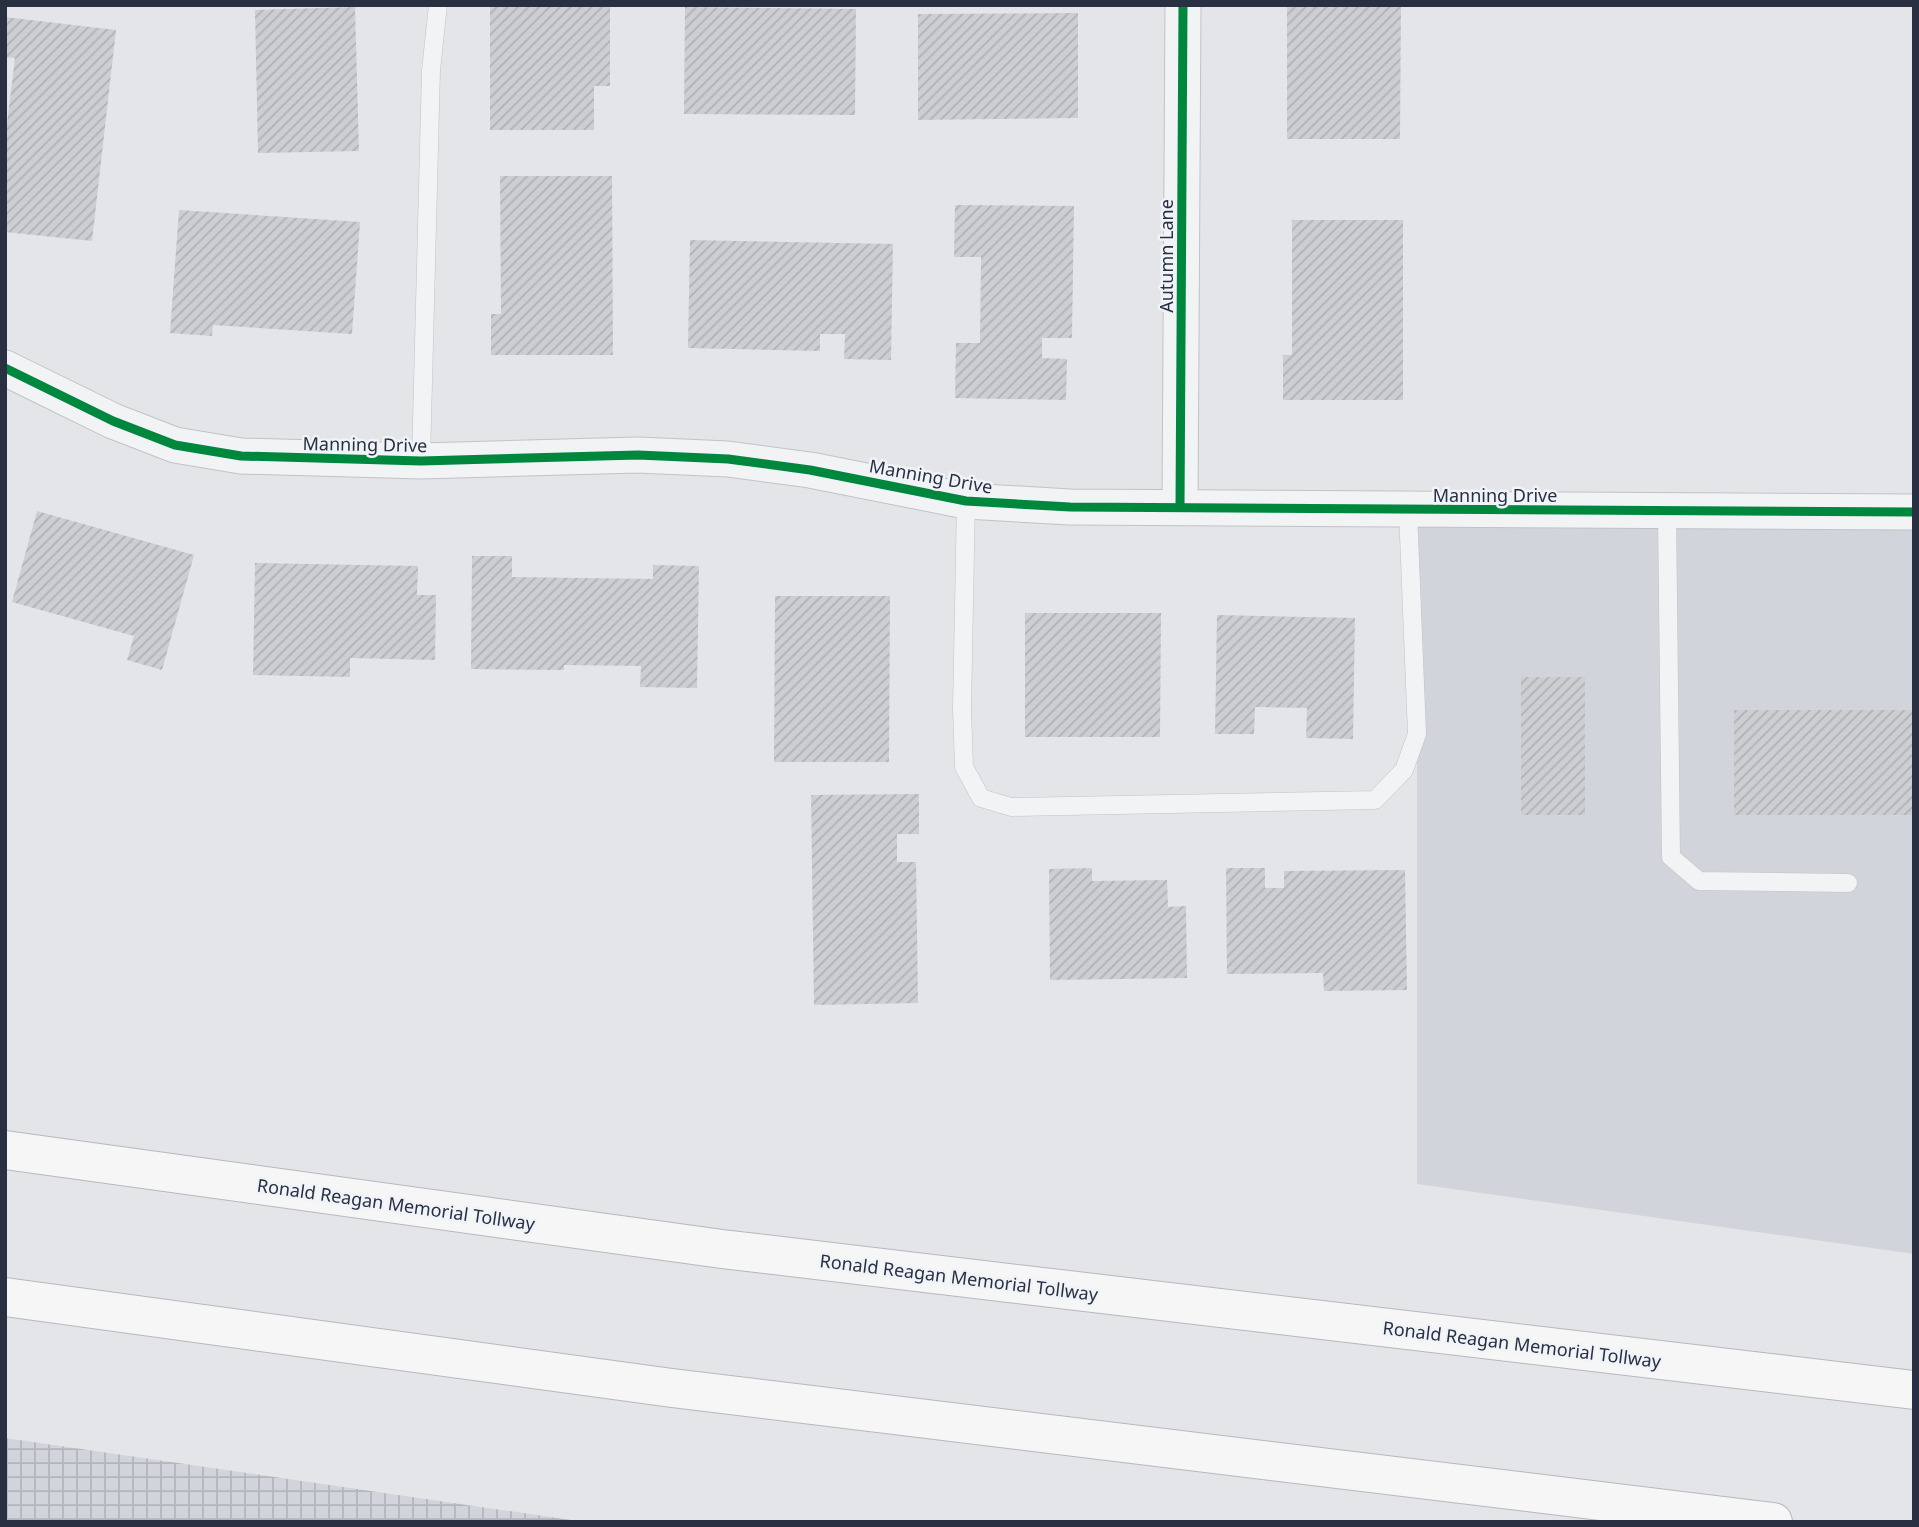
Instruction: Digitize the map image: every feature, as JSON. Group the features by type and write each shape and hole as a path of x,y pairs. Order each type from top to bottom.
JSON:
{"highway":[{"name":"Ronald Reagan Memorial Tollway","path":"5,1150 722,1249 1914,1390"},
{"path":"5,1297 672,1388 1773,1522"}],"street":[{"name":"Autumn Lane","path":"1180,507 1183,5"},
{"name":"Manning Drive","path":"5,368 113,421 175,445 241,456 421,461 638,455 728,459 810,470 966,501 1070,507 1914,512"}],"lane":[{"path":"421,461 431,69 438,5"},
{"path":"966,501 962,708 964,767 981,798 1011,807 1375,800 1404,770 1417,734 1408,511"},
{"path":"1667,512 1671,857 1699,881 1848,883"}],"shaded area":[{"path":"1417,523 1914,525 1914,1254 1417,1184"},
{"path":"5,1438 585,1522 5,1522"}],"building":[{"path":"490,5 610,5 610,86 594,86 594,130 490,130"},
{"path":"1287,5 1401,5 1400,139 1287,139"},
{"path":"355,7 359,151 258,153 255,10"},
{"path":"685,7 856,9 855,115 684,114"},
{"path":"1078,13 1078,118 918,120 918,14"},
{"path":"5,17 116,30 92,241 5,232 5,140 15,58 5,57"},
{"path":"500,176 612,176 613,355 491,355 491,314 501,314"},
{"path":"955,205 1074,206 1072,338 1042,338 1042,358 1067,359 1066,400 955,398 956,343 980,343 981,257 954,257"},
{"path":"179,210 360,222 352,334 213,325 212,336 170,333"},
{"path":"1292,220 1403,220 1403,400 1283,400 1283,355 1292,355"},
{"path":"690,240 893,244 891,360 844,359 845,334 820,334 820,351 688,348"},
{"path":"37,511 194,555 162,670 127,660 134,636 12,602"},
{"path":"472,556 512,556 512,577 653,579 653,565 699,566 697,688 640,687 641,666 564,665 564,670 471,669"},
{"path":"255,563 418,566 417,595 436,595 435,660 350,658 350,677 253,675"},
{"path":"775,596 890,596 889,762 774,762"},
{"path":"1025,613 1161,613 1160,737 1025,737"},
{"path":"1217,615 1355,618 1353,739 1306,738 1307,708 1255,707 1254,734 1215,734"},
{"path":"1521,677 1585,677 1585,815 1521,815"},
{"path":"1734,710 1914,710 1914,815 1734,815"},
{"path":"919,794 919,834 897,834 897,862 916,862 918,1003 814,1005 811,795"},
{"path":"1092,868 1092,881 1167,880 1168,907 1186,906 1187,978 1050,980 1049,869"},
{"path":"1226,868 1265,868 1265,888 1284,888 1284,871 1405,870 1407,990 1324,991 1323,973 1227,974"}],"cycle path":[{"path":"1180,507 1183,5"},
{"path":"5,368 113,421 175,445 241,456 421,461 638,455 728,459 810,470 966,501 1070,507 1914,512"}]}
